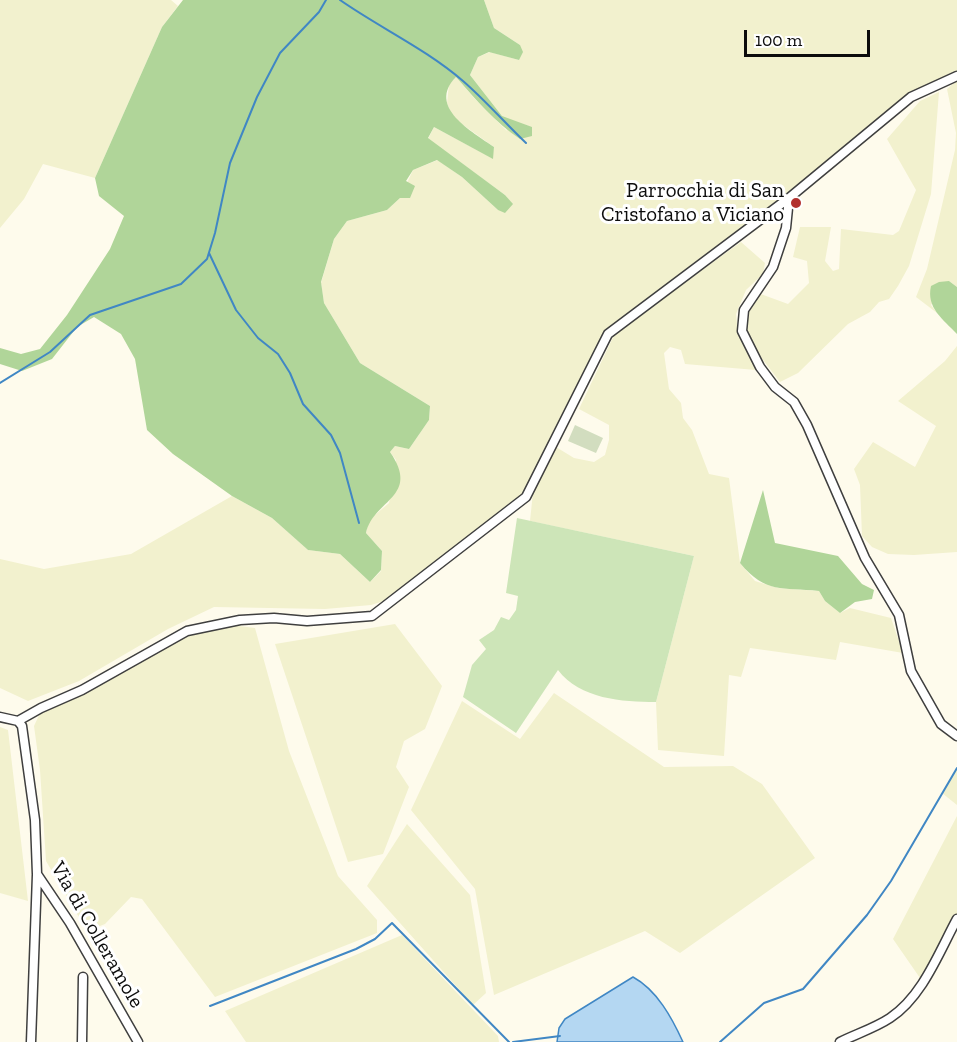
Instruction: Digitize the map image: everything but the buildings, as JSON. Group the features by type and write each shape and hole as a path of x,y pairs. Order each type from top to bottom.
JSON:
{"street":[{"path":"0,717 18,721 40,708 82,690 187,631 240,620 274,618 307,621 372,615 525,497 608,334 789,198 911,97 957,76"},
{"path":"789,198 786,228 773,267 744,310 742,331 760,367 775,387 794,402 807,425 865,558 898,615 911,672 942,724 957,736"},
{"name":"Via di Colleramole","path":"18,721 22,726 27,758 38,874 70,923 138,1042"},
{"path":"31,1042 38,874"},
{"path":"840,1042 891,1018 910,999 927,977 957,919"},
{"path":"82,1042 83,976"}],"green space":[{"path":"0,0 171,0 178,6 162,27 95,178 43,164 24,199 0,228"},
{"path":"183,0 484,0 494,28 520,45 523,52 519,60 489,52 478,57 470,75 502,116 532,127 532,136 520,139 486,110 456,77 448,88 446,98 449,108 465,126 494,147 493,159 434,127 428,138 505,195 513,204 505,213 498,210 462,177 437,160 413,170 406,181 415,186 410,198 400,198 387,210 347,221 334,239 321,282 324,303 360,363 430,406 429,420 409,449 395,446 390,452 398,467 400,479 393,497 377,512 366,533 382,551 381,570 370,582 340,554 308,550 272,518 232,496 173,454 147,430 135,359 121,334 94,317 77,327 52,359 22,371 0,364 0,348 21,354 40,349 67,315 110,249 124,216 99,196 95,178 162,27"},
{"path":"484,0 957,0 957,76 911,97 789,198 608,334 526,497 397,597 371,605 325,609 214,607 168,629 79,681 28,701 0,688 0,559 44,569 131,554 232,496 272,518 308,550 340,554 370,582 381,571 382,551 366,533 369,520 389,503 396,460 390,452 395,446 409,449 429,420 430,406 360,363 324,303 321,283 334,239 347,221 387,210 400,198 413,170 438,160 462,177 498,210 512,204 505,195 428,139 434,127 492,158 494,147 452,117 447,103 449,84 456,77 507,131 502,116 470,75 478,57 490,52 519,60 520,45 494,28"},
{"path":"957,82 957,287 949,281 931,305 937,313 916,297 927,269 955,150 956,133 947,89"},
{"path":"939,92 931,194 909,266 889,299 879,302 870,312 848,324 798,373 780,382 760,356 746,329 749,312 758,293 788,304 809,283 807,261 793,257 800,227 831,227 825,261 833,271 839,269 841,229 893,235 899,231 916,190 887,139 920,101"},
{"path":"741,242 765,263 763,274 746,290 736,314 738,334 756,370 685,364 681,350 670,347 664,353 669,389 681,403 683,418 692,430 709,474 729,478 740,563 755,581 778,588 819,591 825,601 840,613 850,608 891,618 903,653 840,642 836,660 750,648 741,677 729,675 724,756 658,750 656,702 694,556 530,521 533,492 556,447 574,458 594,462 605,455 609,440 609,425 579,409 615,333"},
{"path":"949,281 957,287 957,334 937,313 931,301 931,286"},
{"path":"957,346 957,552 888,554 872,547 862,536 860,485 854,469 873,442 915,467 936,426 898,401 945,361"},
{"path":"575,425 603,438 596,453 568,441"},
{"path":"763,490 775,543 838,556 862,584 874,590 872,599 855,602 840,613 825,601 819,591 775,587 758,580 749,573 740,563"},
{"path":"517,518 694,556 656,702 602,697 578,687 558,670 516,733 463,697 472,665 486,649 479,640 494,630 501,617 509,620 516,610 518,596 506,593"},
{"path":"395,624 442,686 425,729 404,741 396,767 409,787 383,854 348,862 275,644"},
{"path":"231,625 255,628 289,751 338,876 377,920 377,933 215,997 142,899 131,897 105,924 87,931 46,861 40,770 34,726 41,711 87,692 189,635"},
{"path":"554,693 664,767 733,766 762,784 815,858 680,953 645,931 494,995 475,889 411,810 462,701 520,739"},
{"path":"0,727 8,730 28,901 0,893"},
{"path":"957,768 957,805 942,793"},
{"path":"957,816 957,914 920,978 893,939"},
{"path":"407,824 470,895 486,993 473,1005 367,886"},
{"path":"402,935 498,1036 499,1042 246,1042 225,1011"}],"water":[{"path":"633,977 656,997 669,1014 683,1042 557,1042 559,1028 565,1019"}],"waterway":[{"path":"0,383 50,352 90,315 181,284 207,259 230,163 257,97 280,53 319,12 326,0"},
{"path":"340,0 449,69 526,143"},
{"path":"209,253 236,310 258,338 278,354 290,373 303,404 331,435 340,453 359,523"},
{"path":"720,1042 764,1003 803,989 867,915 891,881 957,768"},
{"path":"210,1006 356,949 375,939 392,923 509,1042"},
{"path":"513,1042 560,1036"}],"place":[{"name":"Parrocchia di San Cristofano a Viciano","path":"796,203"}]}
